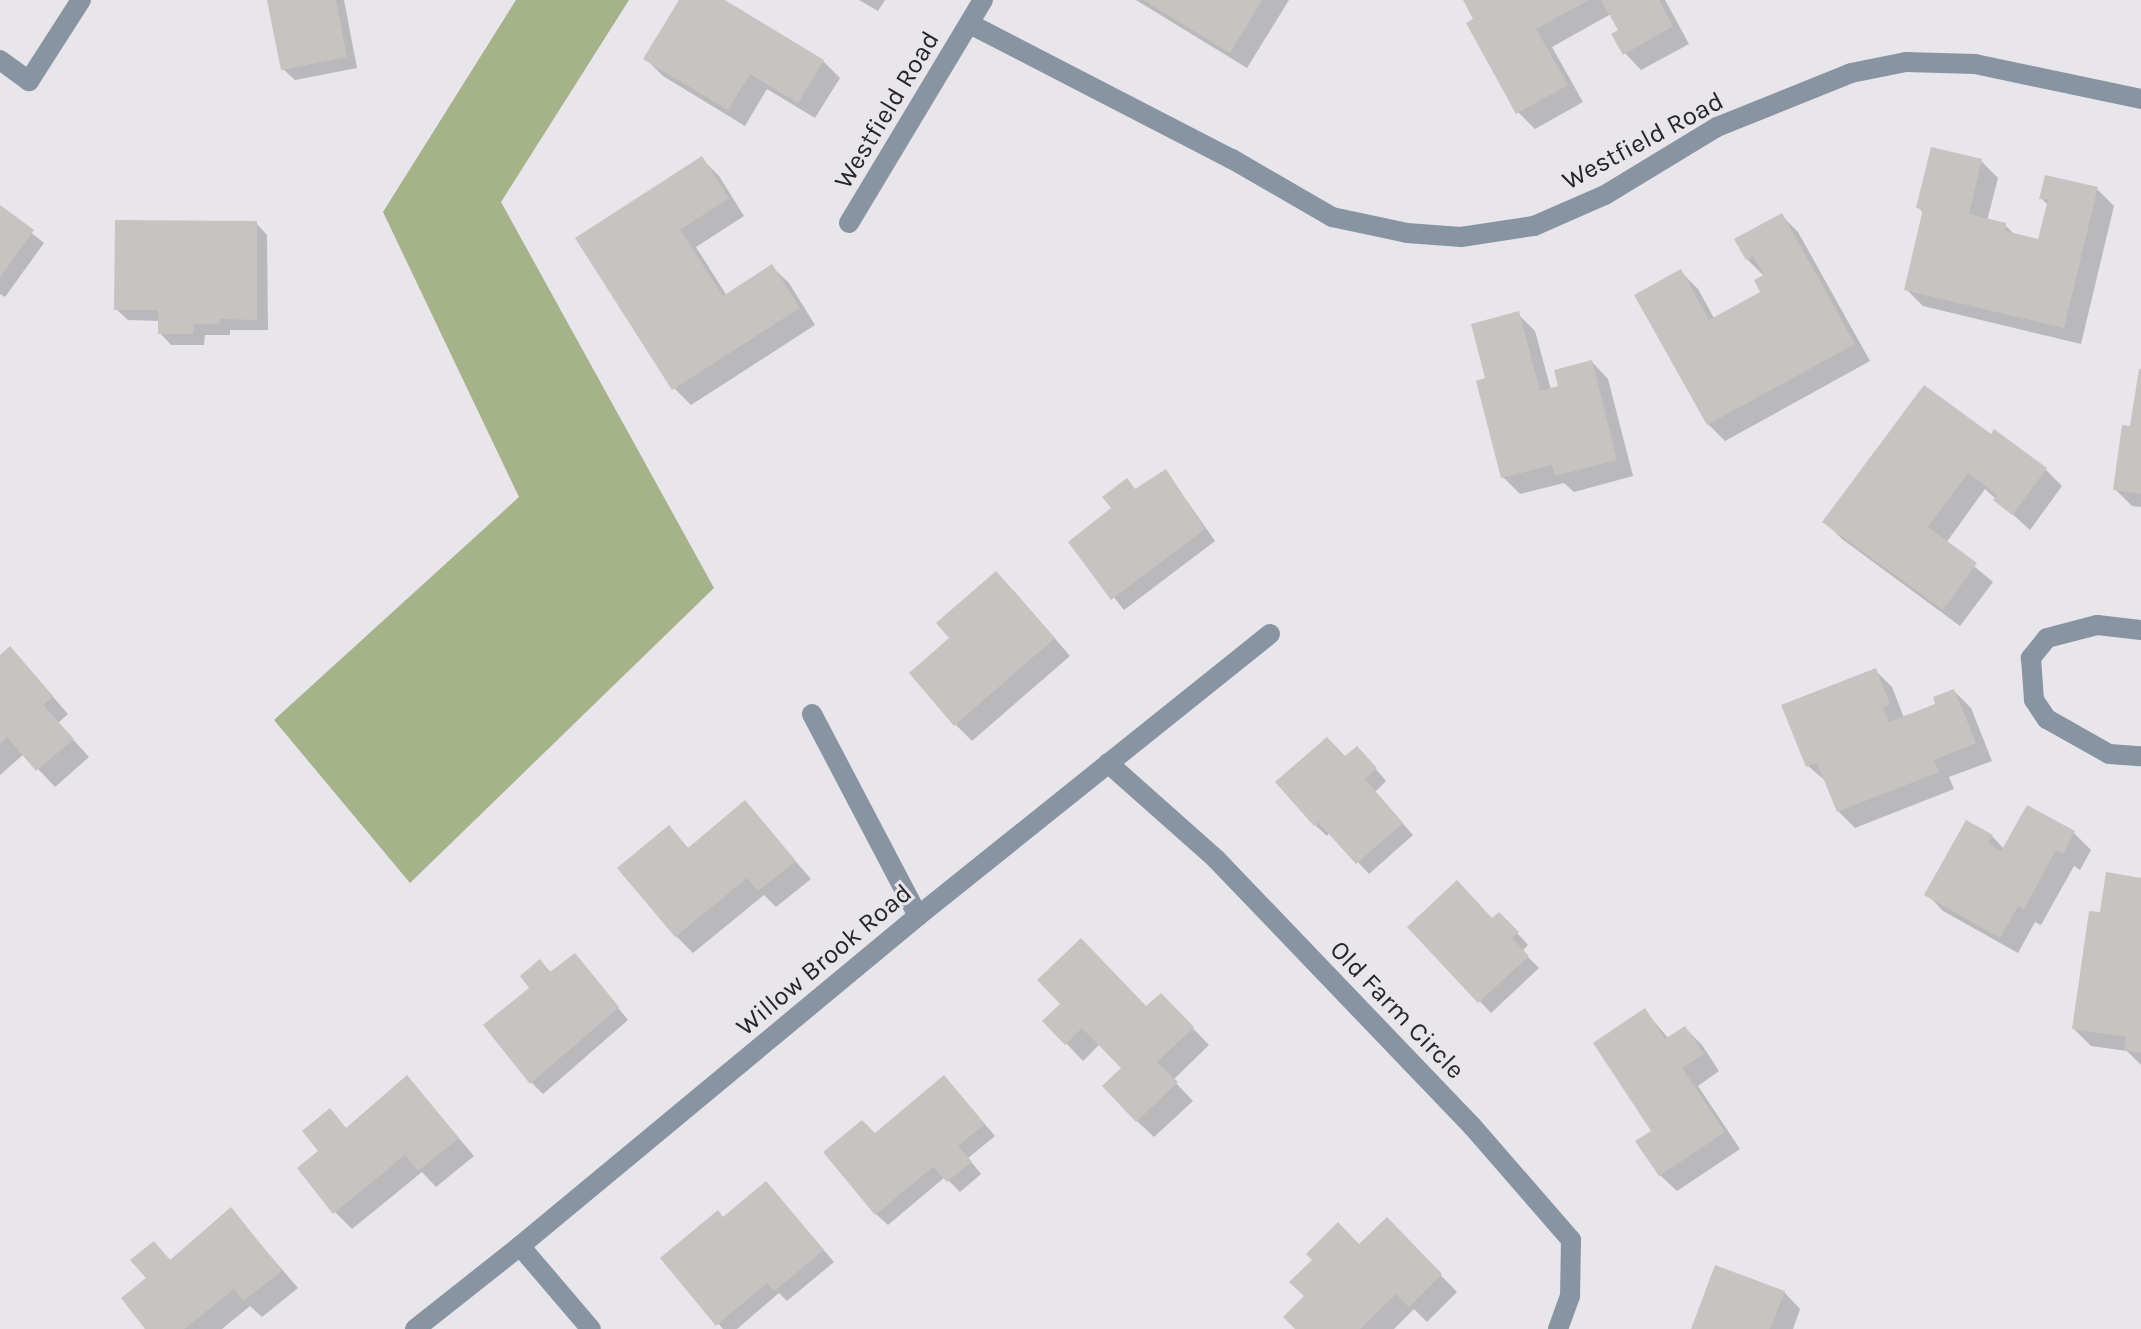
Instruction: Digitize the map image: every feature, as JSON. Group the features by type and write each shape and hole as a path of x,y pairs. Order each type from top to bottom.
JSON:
{"street":[{"path":"0,60 29,81 81,0"},
{"name":"Westfield Road","path":"849,223 983,0"},
{"name":"Westfield Road","path":"970,24 1232,159 1332,217 1407,233 1461,237 1534,226 1605,195 1717,127 1851,73 1906,62 1975,64 2141,99"},
{"path":"2141,630 2097,625 2047,638 2031,658 2034,700 2047,719 2109,754 2141,756"},
{"name":"Willow Brook Road","path":"415,1329 520,1246 918,916 1270,634"},
{"path":"812,714 918,916"},
{"name":"Old Farm Circle","path":"1108,763 1216,859 1472,1126 1571,1240 1570,1296 1558,1329"},
{"path":"520,1246 591,1329"}],"green space":[{"path":"516,0 629,0 501,202 714,588 410,883 274,720 519,497 383,212"}],"building":[{"path":"267,0 336,0 347,57 281,70"},
{"path":"679,0 725,0 824,60 798,103 750,74 728,110 643,59"},
{"path":"1143,0 1262,0 1230,53"},
{"path":"1463,0 1589,0 1536,29 1568,85 1516,114 1466,23 1473,19"},
{"path":"1601,0 1659,0 1673,26 1623,55 1611,34 1618,30"},
{"path":"1931,147 1982,159 1969,214 2006,223 2005,231 2038,239 2048,200 2039,199 2045,175 2098,187 2064,328 1904,290 1923,209 1916,208"},
{"path":"702,156 729,198 680,230 723,296 772,264 800,308 672,390 575,238"},
{"path":"0,205 34,230 0,277"},
{"path":"1782,213 1855,344 1707,425 1634,295 1681,269 1709,320 1760,292 1754,280 1764,275 1753,256 1746,260 1734,239"},
{"path":"115,220 257,221 257,320 220,319 219,324 194,324 193,334 158,334 158,310 114,310"},
{"path":"1519,311 1540,391 1558,386 1554,370 1592,360 1617,460 1555,476 1552,465 1501,478 1476,381 1485,378 1471,324"},
{"path":"2139,369 2141,494 2113,490 2122,425 2130,426"},
{"path":"1924,385 1991,434 1994,429 2047,468 2012,515 1993,500 1997,495 1968,473 1928,527 1977,563 1943,610 1822,522"},
{"path":"1166,469 1205,529 1111,600 1068,542 1111,508 1102,497 1127,478 1135,489"},
{"path":"996,571 1055,638 954,726 909,673 949,638 936,623"},
{"path":"10,646 53,696 43,705 74,739 36,771 7,737 0,744 0,655"},
{"path":"1876,668 1890,704 1883,707 1889,722 1935,704 1933,697 1954,689 1976,743 1934,760 1939,772 1837,812 1817,763 1806,767 1781,705"},
{"path":"1327,737 1345,756 1357,746 1377,768 1365,779 1403,823 1356,864 1318,822 1314,826 1275,782"},
{"path":"745,800 796,861 758,891 747,878 675,937 617,868 669,825 688,848"},
{"path":"2027,805 2075,831 2063,854 2056,850 2024,909 2018,906 2000,938 1924,895 1966,820 1993,835 1988,843 2001,851"},
{"path":"2106,872 2141,878 2141,1053 2124,1050 2126,1037 2072,1029 2089,911 2100,912"},
{"path":"1457,880 1492,918 1499,912 1519,932 1512,938 1529,956 1478,1003 1407,927"},
{"path":"1081,938 1146,1006 1161,993 1194,1027 1157,1062 1178,1082 1136,1122 1102,1086 1121,1068 1082,1028 1065,1045 1042,1021 1060,1004 1037,980"},
{"path":"575,953 619,1007 530,1084 483,1025 529,988 520,976 540,959 550,972"},
{"path":"1645,1008 1665,1039 1685,1026 1704,1054 1682,1068 1725,1132 1659,1176 1635,1141 1651,1131 1593,1043"},
{"path":"407,1075 459,1138 418,1171 405,1155 333,1214 297,1168 318,1151 302,1131 330,1108 346,1128"},
{"path":"944,1075 985,1124 958,1146 972,1162 947,1182 933,1167 875,1215 823,1152 862,1120 875,1133"},
{"path":"766,1181 824,1250 774,1291 767,1283 716,1326 660,1258 718,1210 723,1217"},
{"path":"231,1207 282,1271 243,1301 234,1289 184,1329 145,1329 121,1298 146,1278 130,1260 154,1241 170,1260"},
{"path":"1387,1217 1442,1274 1409,1307 1396,1294 1360,1329 1295,1329 1283,1317 1304,1296 1289,1282 1312,1260 1306,1254 1338,1222 1359,1244"},
{"path":"1715,1265 1785,1291 1770,1329 1691,1329"}]}
